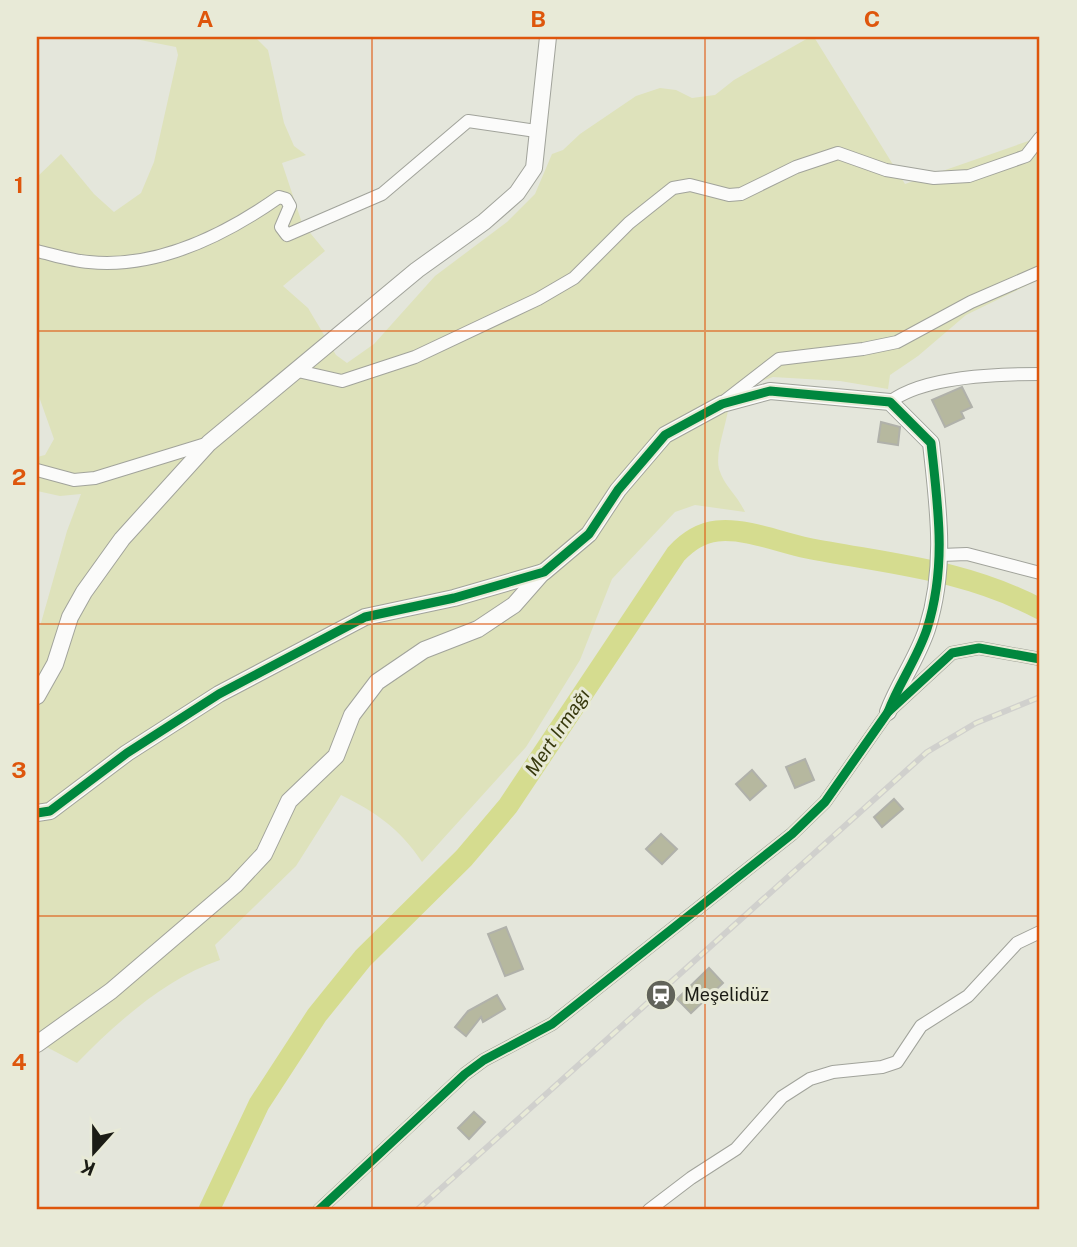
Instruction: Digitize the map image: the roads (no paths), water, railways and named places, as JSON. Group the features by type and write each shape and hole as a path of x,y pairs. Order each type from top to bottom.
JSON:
{"street":[{"path":"37,696 55,664 70,617 84,592 122,539 209,443 417,270 484,222 517,193 534,168 548,37"},
{"path":"37,251 90,262 131,261 159,256 240,225 279,197 286,199 289,206 281,228 287,236 382,194 468,121 536,131"},
{"path":"298,371 342,381 415,358 538,299 573,278 629,223 673,188 690,185 729,195 741,194 796,167 838,153 898,172 934,178 969,176 1026,156 1040,138"},
{"path":"37,1045 111,991 236,885 264,854 289,802 336,756 352,715 377,682 424,650 478,629 514,605 544,572 589,534 618,490 664,435 722,404 779,359 897,342 971,302 1040,272"},
{"path":"890,402 905,391 959,380 1040,374"},
{"path":"320,1210 465,1074 484,1060 552,1024 792,834 825,802 888,712 913,665 930,611 941,555 931,443 890,402 770,391 722,404"},
{"path":"37,470 74,480 95,478 209,443"},
{"path":"941,555 967,554 1040,573"},
{"path":"37,813 50,811 127,752 219,694 365,617 454,598 544,572"},
{"path":"888,712 952,653 979,648 1040,659"},
{"path":"649,1210 736,1149 782,1097 810,1079 833,1072 882,1067 897,1062 921,1026 968,996 1017,943 1040,932"}],"waterway":[{"name":"Mert Irmağı","path":"209,1210 259,1104 317,1015 363,958 464,858 508,806 676,554 689,542 717,531 751,533 807,548 954,576 1012,596 1040,609"}],"railway":[{"path":"417,1210 927,752 976,723 1040,697"}],"place":[{"name":"Meşelidüz","path":"661,995"}]}
